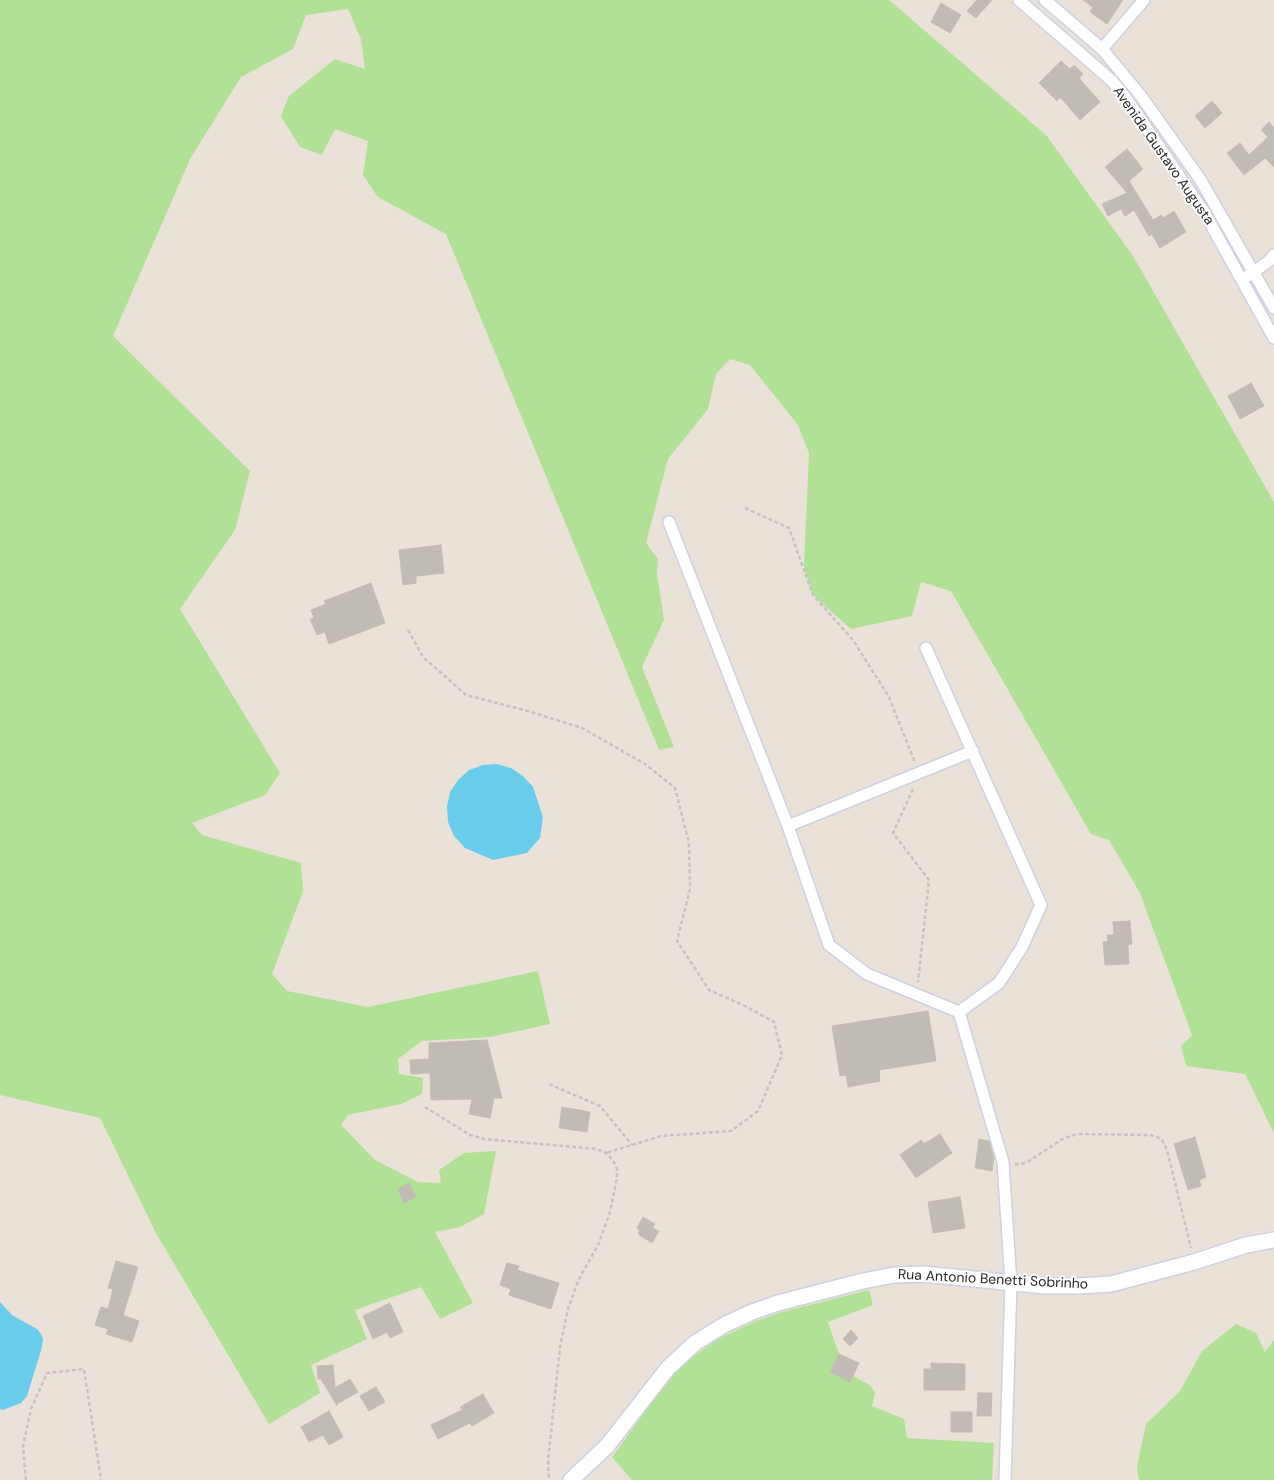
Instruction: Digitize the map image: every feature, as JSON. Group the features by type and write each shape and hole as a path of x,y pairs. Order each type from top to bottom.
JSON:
{"main road":[{"name":"Rua Antonio Benetti Sobrinho","path":"571,1480 607,1446 668,1368 696,1343 724,1325 778,1303 894,1275 924,1274 1012,1284 1079,1286 1111,1284 1194,1262 1246,1245 1274,1240"}],"street":[{"name":"Avenida Gustavo Augusta","path":"1019,0 1096,67 1126,98 1204,212 1274,338"},
{"name":"Avenida Gustavo Augusta","path":"1045,0 1102,49 1141,96 1200,179 1274,308"},
{"path":"1102,49 1144,0"},
{"path":"1242,279 1254,273 1269,261 1274,254"},
{"path":"669,522 788,826 829,945 867,974 959,1012"},
{"path":"926,648 1041,905 1022,947 999,983 959,1012"},
{"path":"788,826 973,751"},
{"path":"959,1012 1003,1162 1012,1284 1005,1480"}],"path":[{"path":"745,508 789,528 813,595 853,640 889,697 919,773 893,833 929,880 917,995"},
{"path":"408,630 423,658 466,695 528,711 582,728 644,764 675,788 689,843 690,889 677,941 709,990 743,1005 774,1022 782,1055 758,1111 731,1131 660,1136 606,1153"},
{"path":"549,1084 600,1106 632,1145"},
{"path":"424,1107 470,1136 484,1139 597,1149 606,1153 613,1160 617,1169 610,1212 599,1243 578,1281 568,1309 560,1347 548,1461 549,1480"},
{"path":"1003,1162 1022,1164 1064,1138 1078,1134 1150,1135 1157,1137 1162,1140 1167,1150 1194,1262"},
{"path":"26,1480 23,1446 32,1409 47,1373 84,1369 101,1480"}],"green space":[{"path":"0,0 889,0 1046,135 1133,256 1274,502 1274,1133 1245,1074 1186,1066 1181,1046 1192,1035 1140,893 1109,840 1091,834 951,591 921,582 912,616 851,629 813,595 804,566 809,453 798,425 750,365 730,359 716,374 708,409 668,459 646,543 658,559 657,573 664,620 642,667 674,747 659,750 446,234 378,197 363,175 368,141 335,129 322,155 300,147 281,116 289,96 335,59 365,69 361,39 348,9 306,15 293,49 241,77 190,159 113,336 250,471 235,530 180,609 280,773 265,795 192,823 202,835 301,863 303,891 272,974 287,991 368,1007 538,971 550,1024 490,1037 422,1041 398,1059 399,1074 423,1078 422,1094 401,1104 348,1115 341,1125 375,1160 418,1182 441,1183 439,1170 464,1153 496,1151 484,1214 460,1227 435,1232 473,1303 440,1319 421,1287 355,1310 367,1339 311,1365 320,1393 269,1424 157,1235 100,1118 0,1095"},
{"path":"869,1290 873,1305 828,1322 839,1354 830,1372 853,1376 870,1385 875,1393 872,1406 904,1419 907,1438 994,1443 992,1480 632,1480 612,1457 672,1375 688,1360 720,1338 756,1321 782,1312"},
{"path":"1236,1324 1256,1333 1265,1352 1274,1340 1274,1480 1139,1480 1137,1467 1146,1424 1180,1391 1202,1351"}],"water":[{"path":"497,764 511,768 523,776 533,787 543,817 540,838 527,853 493,860 465,848 454,836 448,822 447,806 450,792 458,780 469,770 483,765"},
{"path":"0,1302 12,1315 37,1329 43,1339 27,1396 21,1403 3,1410 0,1409"}],"building":[{"path":"977,0 992,0 976,18 967,11"},
{"path":"1083,0 1123,0 1107,24 1090,12 1093,7"},
{"path":"941,3 961,15 950,33 931,22"},
{"path":"1061,61 1070,69 1074,65 1083,74 1079,78 1100,102 1080,120 1060,97 1057,101 1039,83"},
{"path":"1212,101 1222,113 1205,128 1195,116"},
{"path":"1269,122 1274,128 1274,167 1265,158 1244,175 1227,153 1240,143 1249,155 1268,137 1261,130"},
{"path":"1127,149 1143,169 1129,181 1153,220 1161,215 1163,218 1174,211 1186,232 1160,248 1152,234 1149,236 1134,210 1125,216 1121,209 1108,216 1102,204 1127,193 1105,167"},
{"path":"1251,383 1264,406 1240,419 1228,396"},
{"path":"441,545 444,573 416,576 416,583 403,585 399,550"},
{"path":"371,583 385,623 329,644 325,632 317,635 310,619 314,618 311,610 326,604 324,601"},
{"path":"1130,921 1132,944 1128,945 1129,964 1105,965 1103,942 1108,941 1107,935 1114,935 1113,922"},
{"path":"928,1011 936,1061 879,1070 880,1081 848,1087 846,1075 840,1076 832,1026"},
{"path":"487,1040 502,1098 494,1098 490,1118 469,1114 472,1099 431,1100 430,1073 411,1074 410,1060 429,1059 429,1043"},
{"path":"562,1107 590,1112 587,1132 559,1128"},
{"path":"940,1134 952,1153 916,1178 900,1155 921,1140 924,1144"},
{"path":"1195,1137 1206,1177 1199,1180 1201,1186 1188,1190 1174,1144"},
{"path":"979,1139 989,1141 994,1158 992,1171 975,1168"},
{"path":"409,1183 416,1197 404,1203 398,1189"},
{"path":"960,1197 965,1228 933,1233 928,1202"},
{"path":"643,1217 655,1224 652,1228 659,1231 652,1243 638,1234 640,1230 637,1228"},
{"path":"116,1261 138,1267 123,1315 139,1321 132,1342 106,1334 108,1329 95,1325 101,1307 108,1309 113,1289 108,1288"},
{"path":"507,1263 519,1266 517,1270 559,1283 551,1309 509,1295 511,1289 500,1285"},
{"path":"390,1303 403,1332 390,1338 387,1332 373,1339 363,1316"},
{"path":"851,1330 858,1338 850,1346 843,1339"},
{"path":"839,1354 859,1363 850,1382 830,1372"},
{"path":"931,1363 965,1364 965,1390 924,1390 924,1369 931,1369"},
{"path":"333,1365 335,1388 350,1379 358,1392 337,1404 337,1406 321,1379 318,1379 317,1366"},
{"path":"376,1387 385,1402 369,1411 360,1396"},
{"path":"978,1393 992,1393 991,1416 977,1416"},
{"path":"483,1394 494,1413 472,1426 470,1423 438,1439 431,1425 462,1410 460,1407"},
{"path":"329,1411 343,1437 329,1445 323,1435 309,1442 301,1427"},
{"path":"951,1412 972,1412 972,1432 951,1432"}]}
